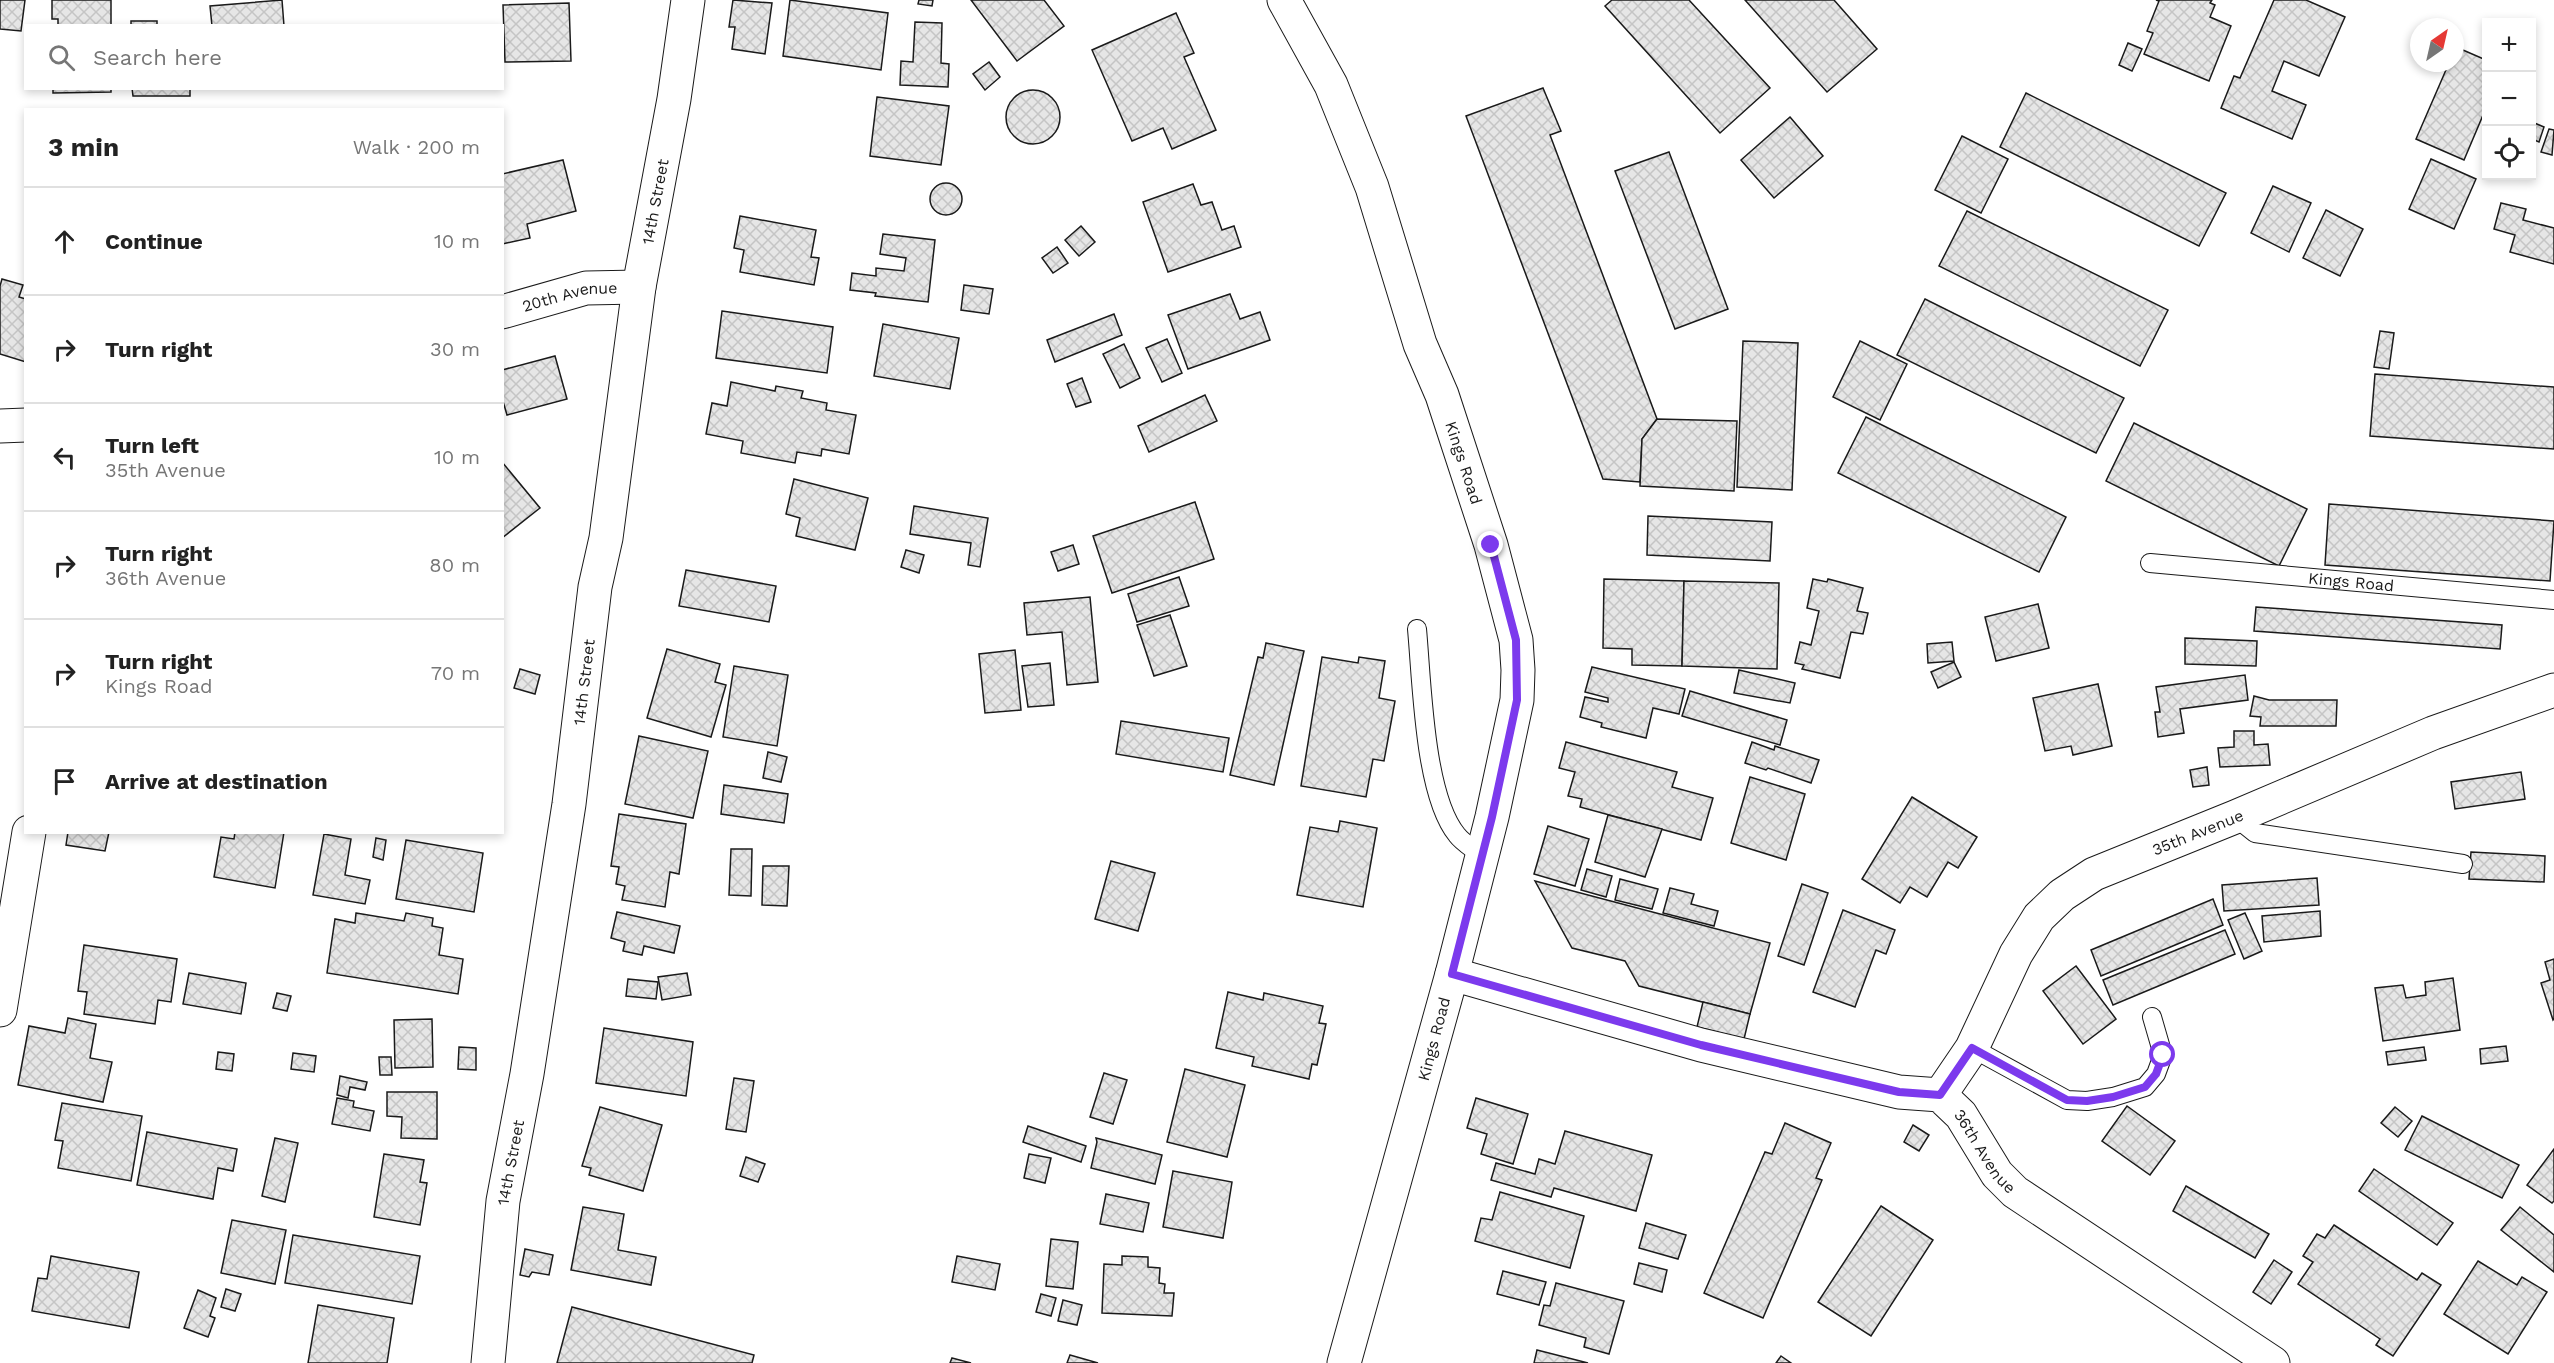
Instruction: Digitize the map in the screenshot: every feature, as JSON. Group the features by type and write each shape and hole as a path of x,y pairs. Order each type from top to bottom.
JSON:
{"street":[{"name":"14th Street","path":"488,1363 503,1201 527,1074 569,804 595,588 606,538 639,287 674,99 688,0"},
{"name":"Kings Road","path":"1284,0 1331,85 1372,187 1420,344 1442,395 1491,545 1516,640 1517,700 1482,856 1452,974 1344,1363"},
{"name":"20th Avenue","path":"504,311 586,288 639,287"},
{"path":"0,426 24,425"},
{"name":"35th Avenue","path":"1940,1095 1972,1048 2016,954 2039,917 2062,896 2094,874 2433,733 2554,690"},
{"path":"0,1010 29,834"},
{"name":"36th Avenue","path":"1452,974 1701,1045 1899,1092 1940,1095 1961,1115 1997,1174 2015,1192 2273,1363"}],"lane":[{"name":"Kings Road","path":"2150,563 2554,600"},
{"path":"1417,629 1427,742 1440,803 1457,836 1482,856"},
{"path":"2235,817 2255,833 2463,864"},
{"path":"1972,1048 2067,1100 2087,1101 2113,1097 2145,1087 2156,1074 2163,1055 2152,1017"}],"building":[{"path":"0,0 25,0 21,31 0,29"},
{"path":"52,0 111,0 111,24 58,24 58,19 52,19"},
{"path":"282,0 284,24 212,24 210,6"},
{"path":"733,0 772,3 765,54 732,49 735,27 729,27"},
{"path":"790,0 888,13 881,70 783,56"},
{"path":"919,0 933,0 932,6 918,4"},
{"path":"971,0 1044,0 1064,26 1017,61"},
{"path":"1612,0 1689,0 1770,88 1720,133 1605,6"},
{"path":"1745,0 1834,0 1877,49 1827,92"},
{"path":"2156,0 2212,0 2210,3 2215,5 2210,17 2231,26 2209,81 2144,54 2153,33 2147,31 2159,1"},
{"path":"2274,0 2306,0 2345,17 2319,76 2284,61 2272,91 2306,105 2292,139 2221,108 2234,76 2240,78"},
{"path":"569,3 571,61 505,62 503,5"},
{"path":"1176,13 1194,53 1184,57 1216,130 1172,149 1163,128 1132,141 1092,50"},
{"path":"131,21 157,21 157,24 131,24"},
{"path":"915,22 942,23 941,63 949,64 948,87 900,85 901,61 913,62"},
{"path":"2128,43 2142,49 2132,71 2119,65"},
{"path":"2464,50 2482,58 2482,117 2464,160 2416,139 2445,72 2464,72"},
{"path":"989,62 1000,77 985,90 973,74"},
{"path":"1543,88 1561,131 1550,135 1657,419 1642,439 1640,482 1603,479 1466,116"},
{"path":"53,90 111,90 111,92 53,93"},
{"path":"132,90 190,90 190,96 133,96"},
{"path":"1028,90 1038,90 1048,94 1056,102 1060,117 1056,132 1048,140 1038,144 1028,144 1018,140 1010,132 1006,122 1006,112 1010,102 1018,94"},
{"path":"2026,93 2226,193 2199,246 2000,147"},
{"path":"877,97 949,106 941,165 870,156"},
{"path":"1790,117 1823,156 1774,198 1741,160"},
{"path":"2536,124 2544,127 2539,142 2536,141"},
{"path":"2549,129 2554,130 2552,155 2541,152"},
{"path":"1962,136 2008,159 1981,213 1935,190"},
{"path":"1669,152 1728,309 1675,329 1615,171"},
{"path":"2431,159 2476,179 2454,229 2409,209"},
{"path":"563,160 576,211 527,224 530,238 504,244 504,174"},
{"path":"946,183 957,188 962,199 957,210 946,215 935,210 930,199 935,188"},
{"path":"1193,184 1201,205 1212,202 1222,230 1234,226 1241,247 1168,272 1143,202"},
{"path":"2273,186 2311,203 2289,252 2251,233"},
{"path":"2501,203 2526,209 2523,220 2554,228 2554,264 2510,252 2515,235 2494,229"},
{"path":"2326,210 2363,229 2340,276 2303,258"},
{"path":"1967,211 2168,310 2140,366 1939,266"},
{"path":"740,216 816,230 811,257 819,258 814,285 740,272 744,250 734,248"},
{"path":"1081,226 1095,242 1079,256 1065,240"},
{"path":"883,234 935,240 928,302 875,296 876,293 850,290 852,273 876,276 876,268 904,271 906,258 880,254"},
{"path":"1057,247 1068,263 1053,273 1042,258"},
{"path":"2,279 23,285 19,297 24,298 24,361 0,354 0,286"},
{"path":"964,285 993,289 989,314 961,310"},
{"path":"1230,294 1240,319 1260,312 1270,340 1188,369 1168,315"},
{"path":"1925,299 2124,398 2096,453 1897,355"},
{"path":"722,311 833,327 827,373 716,358"},
{"path":"1114,314 1122,335 1055,362 1047,340"},
{"path":"883,324 959,338 950,389 874,376"},
{"path":"2380,331 2394,333 2389,369 2374,367"},
{"path":"1167,339 1182,373 1162,382 1146,348"},
{"path":"1743,341 1798,343 1792,490 1737,487"},
{"path":"1860,341 1907,364 1880,420 1833,397"},
{"path":"1124,344 1140,378 1120,388 1103,354"},
{"path":"555,356 567,399 507,415 504,405 504,369"},
{"path":"2375,374 2554,387 2554,449 2370,436"},
{"path":"1082,378 1091,402 1076,407 1067,384"},
{"path":"731,382 775,391 776,386 803,391 801,398 827,403 826,410 856,415 849,454 822,449 821,456 797,452 795,463 741,453 743,441 706,434 712,403 727,406"},
{"path":"1205,395 1217,421 1149,452 1138,426"},
{"path":"1866,417 2066,517 2039,572 1838,473"},
{"path":"1657,419 1737,421 1734,491 1640,486 1642,439"},
{"path":"2134,423 2307,509 2279,566 2106,481"},
{"path":"504,464 540,508 504,536"},
{"path":"794,479 868,498 855,550 796,536 800,518 786,514"},
{"path":"1195,502 1214,559 1112,593 1093,536"},
{"path":"2329,504 2554,521 2550,581 2325,565"},
{"path":"914,506 988,518 980,567 968,565 971,543 910,534"},
{"path":"1648,516 1772,522 1770,561 1647,555"},
{"path":"1073,545 1079,564 1058,571 1051,552"},
{"path":"906,550 924,555 919,573 901,567"},
{"path":"686,570 776,586 769,622 679,606"},
{"path":"1179,577 1189,606 1137,622 1128,594"},
{"path":"1604,579 1684,581 1682,666 1632,665 1632,649 1603,648"},
{"path":"1813,579 1827,582 1828,579 1863,588 1857,611 1868,613 1863,634 1851,632 1840,678 1802,669 1804,665 1795,663 1800,642 1811,645 1819,611 1807,608"},
{"path":"1684,581 1779,583 1777,669 1682,666"},
{"path":"1090,597 1098,682 1067,685 1062,632 1027,635 1024,603"},
{"path":"2038,604 2049,648 1996,661 1985,617"},
{"path":"2256,607 2502,625 2500,649 2254,631"},
{"path":"1170,615 1187,666 1154,676 1137,625"},
{"path":"2185,638 2257,641 2256,666 2185,664"},
{"path":"1952,642 1954,661 1928,663 1927,644"},
{"path":"1266,643 1304,651 1274,785 1230,775 1258,657 1263,658"},
{"path":"667,649 720,664 715,682 726,685 711,737 647,718"},
{"path":"1015,650 1021,710 985,713 979,654"},
{"path":"1322,657 1358,663 1359,657 1385,661 1379,698 1395,701 1384,761 1373,759 1366,797 1301,786"},
{"path":"1954,662 1961,677 1938,688 1931,672"},
{"path":"1050,663 1054,705 1028,707 1022,666"},
{"path":"734,666 788,675 777,746 723,737"},
{"path":"1592,667 1685,689 1679,714 1653,708 1646,738 1601,727 1602,723 1580,717 1585,697 1608,702 1608,698 1585,692"},
{"path":"520,669 540,675 535,694 514,688"},
{"path":"1739,670 1795,683 1790,703 1734,693"},
{"path":"2245,675 2248,700 2180,709 2184,733 2158,737 2155,712 2160,712 2156,687"},
{"path":"2098,684 2112,746 2073,755 2071,746 2045,751 2033,698"},
{"path":"1690,691 1787,720 1780,745 1682,716"},
{"path":"2254,696 2269,700 2337,700 2336,726 2260,726 2261,717 2250,716"},
{"path":"1121,721 1229,738 1223,772 1116,754"},
{"path":"2234,731 2254,731 2254,745 2268,744 2270,765 2220,767 2218,748 2234,747"},
{"path":"639,736 708,751 693,818 625,804"},
{"path":"1566,742 1677,772 1672,787 1713,798 1701,840 1580,807 1582,799 1568,796 1575,772 1559,768"},
{"path":"1752,742 1774,750 1775,746 1819,760 1811,783 1768,768 1766,770 1745,763"},
{"path":"768,752 787,757 781,782 763,778"},
{"path":"2207,767 2209,785 2193,787 2190,770"},
{"path":"2521,772 2525,799 2455,809 2451,782"},
{"path":"1750,777 1805,794 1786,860 1731,843"},
{"path":"724,785 788,794 784,823 721,814"},
{"path":"1912,797 1977,837 1958,868 1948,862 1927,897 1910,887 1900,903 1862,879"},
{"path":"619,814 686,824 679,874 670,872 665,907 622,900 625,886 616,884 619,867 611,866"},
{"path":"1608,815 1662,829 1645,877 1595,862"},
{"path":"1340,821 1377,828 1363,907 1297,895 1310,827 1338,832"},
{"path":"1548,826 1589,839 1575,886 1534,874"},
{"path":"68,834 109,834 105,851 66,845"},
{"path":"235,834 284,834 275,888 214,877 221,837 234,839"},
{"path":"324,834 351,839 345,875 370,880 365,904 313,895"},
{"path":"376,838 386,840 383,860 373,857"},
{"path":"406,840 483,853 474,912 396,899"},
{"path":"731,849 752,849 751,896 729,895"},
{"path":"2471,852 2545,856 2544,882 2469,879"},
{"path":"1111,861 1155,873 1138,931 1095,919"},
{"path":"763,866 789,866 787,906 762,905"},
{"path":"1587,869 1612,876 1606,897 1581,890"},
{"path":"2317,878 2319,905 2224,911 2222,885"},
{"path":"1620,879 1658,889 1652,909 1615,900"},
{"path":"1535,881 1770,943 1750,1014 1639,986 1625,961 1572,948"},
{"path":"1802,884 1828,893 1804,965 1778,956"},
{"path":"1670,888 1694,894 1691,904 1718,911 1714,926 1663,913"},
{"path":"2213,899 2223,925 2101,976 2091,950"},
{"path":"1843,910 1895,930 1886,954 1876,950 1855,1007 1813,992"},
{"path":"2320,911 2321,936 2264,942 2262,916"},
{"path":"617,912 680,926 674,953 644,946 642,955 623,951 625,942 611,938"},
{"path":"356,913 404,921 406,913 433,918 432,926 443,928 439,955 463,959 458,994 327,973 335,919 355,923"},
{"path":"2245,913 2262,951 2244,959 2228,920"},
{"path":"2225,930 2235,954 2113,1005 2103,980"},
{"path":"84,945 177,959 171,1002 158,1000 155,1024 84,1014 87,992 78,991"},
{"path":"2554,959 2553,1020 2541,983 2550,980 2545,962"},
{"path":"2076,966 2116,1019 2083,1044 2043,991"},
{"path":"189,973 246,983 241,1014 183,1004"},
{"path":"687,973 691,995 662,1000 658,977"},
{"path":"2453,978 2460,1030 2383,1041 2375,988 2403,985 2406,998 2426,995 2425,982"},
{"path":"628,979 658,982 656,999 626,996"},
{"path":"1228,992 1263,1000 1264,993 1323,1006 1319,1023 1326,1024 1317,1065 1312,1064 1309,1079 1252,1066 1254,1057 1216,1048"},
{"path":"277,993 291,996 287,1011 273,1008"},
{"path":"1703,1002 1750,1014 1744,1039 1697,1027"},
{"path":"68,1018 96,1024 90,1058 112,1062 103,1102 18,1085 29,1026 65,1033"},
{"path":"432,1019 433,1067 395,1068 394,1020"},
{"path":"604,1028 693,1042 686,1096 596,1083"},
{"path":"2506,1046 2508,1061 2481,1064 2480,1049"},
{"path":"459,1047 476,1048 476,1070 458,1069"},
{"path":"2424,1047 2426,1060 2388,1065 2386,1052"},
{"path":"218,1052 234,1054 232,1071 216,1069"},
{"path":"293,1053 316,1056 314,1072 291,1069"},
{"path":"379,1057 391,1057 392,1075 380,1075"},
{"path":"1185,1069 1245,1085 1227,1157 1167,1142"},
{"path":"1104,1073 1127,1080 1113,1124 1090,1117"},
{"path":"340,1076 367,1082 365,1090 350,1087 348,1098 337,1095"},
{"path":"734,1078 754,1081 746,1132 726,1129"},
{"path":"387,1092 437,1092 437,1139 401,1138 402,1117 387,1116"},
{"path":"337,1098 354,1101 353,1107 374,1111 370,1131 332,1124"},
{"path":"1476,1098 1528,1114 1513,1164 1481,1154 1487,1134 1467,1128"},
{"path":"62,1103 142,1116 131,1181 58,1168 63,1141 55,1140"},
{"path":"2127,1106 2175,1141 2150,1175 2102,1141"},
{"path":"600,1107 662,1125 643,1191 589,1175 591,1168 582,1166"},
{"path":"2395,1107 2412,1121 2398,1137 2381,1123"},
{"path":"2422,1116 2519,1165 2502,1198 2405,1150"},
{"path":"1785,1123 1831,1143 1816,1178 1822,1180 1763,1318 1704,1293 1765,1152 1772,1154"},
{"path":"1913,1125 1929,1135 1919,1151 1904,1142"},
{"path":"1028,1126 1086,1146 1081,1162 1023,1142"},
{"path":"1565,1131 1652,1155 1636,1211 1554,1188 1551,1197 1491,1180 1496,1163 1535,1174 1539,1159 1555,1164"},
{"path":"147,1132 237,1149 233,1171 218,1168 213,1199 137,1185"},
{"path":"275,1138 298,1143 285,1202 262,1196"},
{"path":"1096,1138 1162,1155 1155,1184 1091,1168"},
{"path":"2554,1149 2554,1201 2552,1203 2527,1185"},
{"path":"384,1154 424,1160 420,1182 427,1183 420,1225 374,1217"},
{"path":"1029,1154 1051,1158 1045,1183 1024,1178"},
{"path":"746,1157 765,1164 758,1182 740,1176"},
{"path":"2374,1169 2453,1223 2437,1245 2359,1191"},
{"path":"1173,1171 1232,1182 1223,1238 1163,1227"},
{"path":"2186,1186 2269,1234 2255,1258 2173,1211"},
{"path":"1500,1192 1584,1216 1570,1268 1475,1241 1481,1218 1492,1220"},
{"path":"1106,1194 1149,1203 1143,1232 1100,1224"},
{"path":"1881,1206 1933,1240 1871,1336 1818,1302"},
{"path":"583,1207 624,1214 618,1250 656,1257 651,1285 571,1270"},
{"path":"2520,1207 2554,1235 2554,1272 2501,1230"},
{"path":"232,1220 286,1230 275,1284 221,1273"},
{"path":"1646,1223 1686,1235 1678,1259 1639,1248"},
{"path":"2334,1225 2417,1280 2422,1273 2441,1285 2393,1356 2376,1345 2380,1339 2298,1284 2313,1262 2303,1256 2317,1234 2325,1238"},
{"path":"293,1235 420,1256 412,1304 285,1283"},
{"path":"1051,1239 1078,1242 1073,1289 1046,1286"},
{"path":"525,1249 553,1255 549,1275 532,1272 529,1277 520,1275"},
{"path":"51,1256 139,1272 129,1328 32,1311 38,1278 47,1279"},
{"path":"957,1256 1000,1264 995,1290 952,1282"},
{"path":"1122,1256 1148,1257 1148,1267 1160,1268 1159,1283 1165,1284 1164,1293 1174,1293 1172,1316 1102,1313 1104,1264 1122,1265"},
{"path":"2274,1260 2292,1272 2271,1304 2253,1292"},
{"path":"2478,1261 2517,1285 2522,1277 2547,1292 2508,1354 2444,1314"},
{"path":"1639,1263 1667,1270 1662,1292 1634,1284"},
{"path":"1503,1271 1546,1282 1539,1305 1497,1294"},
{"path":"1556,1283 1624,1301 1609,1354 1584,1347 1586,1338 1539,1325 1544,1305 1550,1306"},
{"path":"226,1289 241,1294 235,1311 221,1307"},
{"path":"198,1290 216,1298 210,1316 215,1318 208,1337 184,1328"},
{"path":"1041,1294 1056,1298 1051,1316 1036,1312"},
{"path":"1063,1300 1082,1305 1077,1325 1058,1321"},
{"path":"318,1305 394,1318 387,1363 308,1363"},
{"path":"572,1307 754,1355 752,1363 557,1363"},
{"path":"1537,1350 1588,1363 1534,1363"},
{"path":"1070,1355 1098,1363 1067,1363"},
{"path":"1781,1356 1791,1363 1776,1363"},
{"path":"952,1358 971,1363 950,1363"}],"route":[{"path":"1491,545 1516,640 1517,700 1492,817 1452,974 1701,1045 1899,1092 1940,1095 1972,1048 2067,1100 2087,1101 2113,1097 2145,1087 2156,1074 2163,1055"}]}
